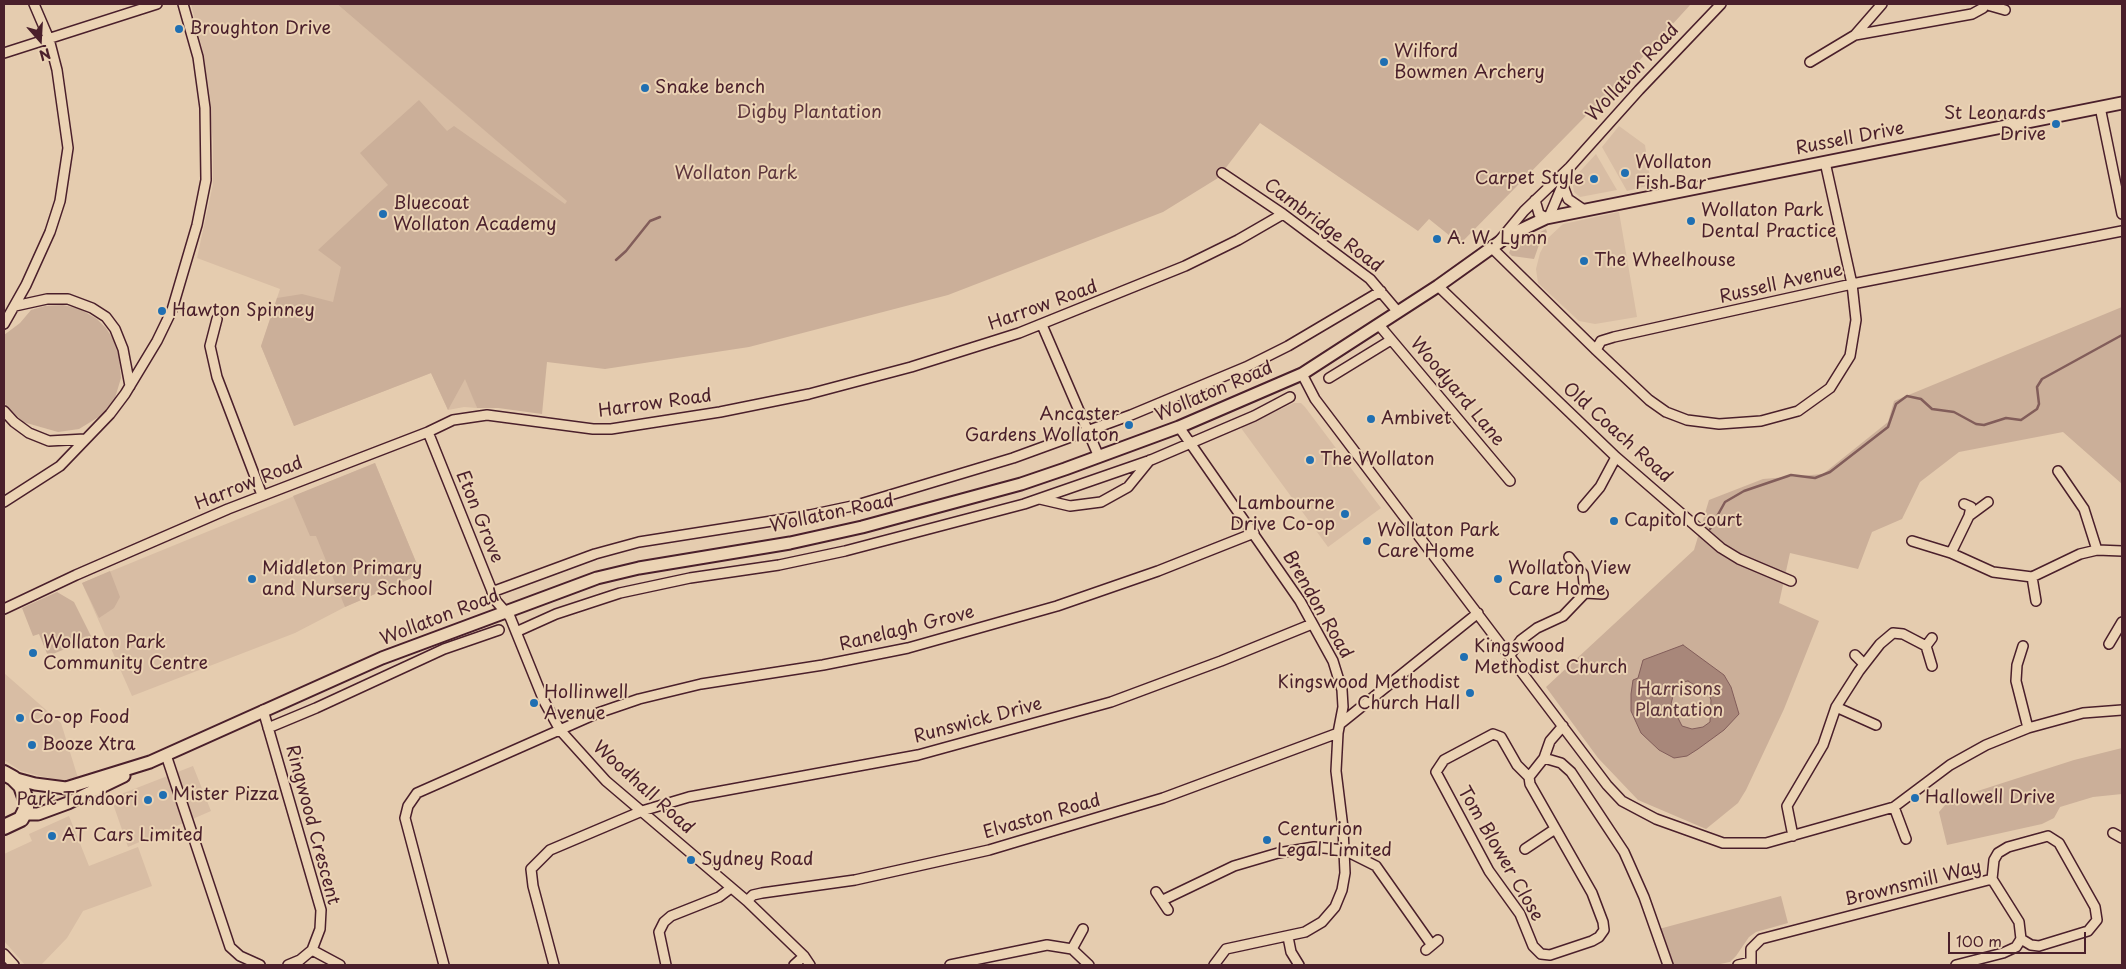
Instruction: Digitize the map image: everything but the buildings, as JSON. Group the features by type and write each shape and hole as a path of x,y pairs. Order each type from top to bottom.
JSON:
{"highway":[{"path":"4,827 21,819 24,814 26,800 25,792 6,774"}],"main road":[{"name":"Russell Drive","path":"1584,210 2122,103"},
{"name":"Wollaton Road","path":"24,814 38,814 74,800 150,762 382,658 615,573 790,543 862,527 1021,484 1179,427 1302,374 1438,286 1520,229 1548,217 1584,210"},
{"name":"Wollaton Road","path":"6,774 35,784 66,788 150,762"}],"street":[{"path":"4,324 15,306 50,232 60,201 68,148 57,70 49,39 34,4"},
{"path":"4,54 157,4"},
{"path":"4,502 60,466 110,414 130,386 172,310 197,225 206,180 205,108 198,57 183,4"},
{"name":"Wollaton Road","path":"1494,246 1509,226 1570,167 1639,90 1722,4"},
{"path":"1810,62 1855,35 1882,4"},
{"path":"1855,35 1972,14 1983,8 1984,4 2005,10"},
{"path":"2100,107 2122,214"},
{"path":"1494,246 1596,350 1649,400 1673,415 1687,420 1718,424 1771,418 1798,411 1830,388 1850,356 1856,320 1852,284 1825,162"},
{"name":"Wollaton Road","path":"1548,217 1570,167"},
{"name":"Cambridge Road","path":"1222,173 1283,214 1370,279 1398,312"},
{"path":"1562,183 1565,196 1573,204 1584,210"},
{"path":"1535,200 1539,214 1548,217"},
{"name":"Harrow Road","path":"4,609 76,575 262,495 428,432 453,420 474,415 487,415 593,429 611,429 720,412 809,394 911,368 1042,324 1185,266 1238,240 1283,214"},
{"name":"Russell Avenue","path":"1596,350 1601,341 1614,337 1852,284 2122,231"},
{"name":"Old Coach Road","path":"1438,286 1616,457 1720,548 1739,559 1791,581"},
{"name":"Wollaton Road","path":"492,592 595,554 639,542 810,515 867,502 1013,458 1087,432 1246,367 1295,342 1381,290"},
{"path":"15,306 47,299 68,299 92,308 106,317 115,329 123,349 130,386"},
{"path":"218,319 210,346 217,376 262,495"},
{"path":"1042,324 1099,457"},
{"name":"Woodyard Lane","path":"1379,325 1510,481"},
{"path":"1329,378 1391,340"},
{"path":"1302,374 1315,399 1607,785 1622,801 1635,809 1703,838 1723,843 1766,843 1894,807 1950,766 1986,745 2028,728 2083,713 2122,710"},
{"name":"Wollaton Road","path":"516,632 556,614 620,593 690,578 779,565 845,551 943,527 1040,499 1190,444 1290,397"},
{"path":"4,411 14,422 29,433 49,441 85,439"},
{"name":"Brendon Road","path":"1179,427 1300,601 1340,678 1343,707 1339,728 1336,770 1345,873 1342,890 1334,907 1322,922 1305,932 1226,949 1214,965"},
{"name":"Eton Grove","path":"428,432 492,592 498,606 505,612"},
{"path":"1583,507 1600,487 1616,457"},
{"path":"1040,499 1070,506 1101,502 1128,487 1142,473 1150,460"},
{"path":"2058,471 2084,509 2097,550"},
{"path":"1579,495 1590,498"},
{"path":"1968,516 1988,502"},
{"path":"1951,553 1971,507 1964,504"},
{"name":"Ranelagh Grove","path":"560,730 639,699 701,684 823,665 908,648 1047,609 1158,571 1254,533"},
{"path":"1917,554 1916,542 1951,553 1993,572 2032,577 2080,554 2097,550 2122,551"},
{"path":"1510,655 1514,647 1529,634 1563,616 1585,592 1583,574 1569,557"},
{"path":"2032,577 2036,601"},
{"path":"1585,592 1602,594"},
{"name":"Woodhall Road","path":"505,612 510,618 544,701 560,730 606,781 747,900 804,956 810,965"},
{"name":"Elvaston Road","path":"747,900 753,895 762,892 855,880 989,850 1163,798 1339,728 1478,613"},
{"path":"2109,644 2110,633 2122,622"},
{"path":"1890,623 1893,633"},
{"name":"Runswick Drive","path":"554,965 533,886 531,869 550,850 642,811 722,790 918,755 1111,702 1221,661 1312,624"},
{"name":"Wollaton Road","path":"268,728 444,649 499,630"},
{"path":"1793,836 1787,806 1823,745 1836,707 1864,664 1880,644 1893,633 1903,634 1926,646 1932,666"},
{"path":"1926,646 1932,638"},
{"path":"2023,646 2017,665 2016,681 2028,728"},
{"path":"1855,655 1864,664"},
{"path":"1836,707 1876,725"},
{"name":"Ringwood Crescent","path":"263,710 321,910 320,929 312,950"},
{"path":"1529,777 1544,758 1550,741 1563,726"},
{"path":"444,965 406,818 408,806 417,793 560,730"},
{"name":"Tom Blower Close","path":"1493,734 1501,737 1517,765 1529,777 1530,784 1592,893 1603,922 1604,930 1600,937 1558,953 1542,954 1533,946 1514,904 1489,871 1436,772 1444,760 1493,734"},
{"path":"166,755 230,947 240,956 260,965"},
{"path":"1544,758 1561,763 1571,772 1624,852 1644,897 1668,965"},
{"path":"1894,807 1906,840"},
{"name":"Tom Blower Close","path":"1525,850 1555,830"},
{"path":"2113,832 2122,838"},
{"path":"1956,965 2003,953 2016,947 2021,940 2031,945 2039,946 2088,930 2097,920 2095,906 2059,843 2048,836 2003,849 1994,856 1992,879"},
{"path":"1164,900 1234,866 1278,853 1314,847 1344,850 1376,866 1431,945"},
{"name":"Brownsmill Way","path":"1738,965 1751,964 1751,949 1761,939 1992,879 2019,922 2021,940"},
{"path":"666,965 659,932 664,922 671,916 719,897 731,888"},
{"path":"1156,892 1164,900 1168,910"},
{"path":"1072,950 1083,929"},
{"path":"1288,937 1291,952 1300,965"},
{"path":"950,965 1041,946 1072,950 1089,965"},
{"path":"288,965 300,960 312,950 340,965"},
{"path":"4,954 14,965"},
{"path":"794,965 804,956"}],"shaded area":[{"name":"Bluecoat Wollaton Academy","path":"191,4 337,4 568,200 466,378 477,408 464,407 448,410 431,373 294,426 261,346 280,289 197,258 213,184 213,141 204,56"},
{"path":"1619,126 1645,145 1651,185 1627,191 1602,147"},
{"path":"1596,154 1617,190 1580,197 1574,192 1572,180"},
{"path":"1619,212 1637,317 1595,324 1579,321 1538,283 1536,269 1540,253 1548,238 1563,224"},
{"path":"1294,403 1301,403 1305,407 1381,508 1328,547 1241,428"},
{"name":"Middleton Primary and Nursery School","path":"375,463 421,574 345,607 295,633 132,696 82,583"},
{"path":"1683,645 1724,675 1731,687 1739,714 1724,730 1687,756 1674,758 1659,750 1641,733 1631,711 1633,680 1638,678 1643,660","holes":["1688,681 1709,694 1711,700 1710,722 1703,727 1692,729 1682,726 1671,704 1675,688 1680,683"]},
{"path":"4,673 61,723 78,778 64,781 40,776 21,771 4,760"},
{"path":"193,766 211,811 128,847 111,798"},
{"path":"69,816 89,866 138,847 152,886 83,911 67,938 41,965 25,965 4,941 4,854 32,841 29,834"}],"green space":[{"name":"Wollaton Park","path":"337,4 1691,4 1628,73 1460,244 1429,219 1418,231 1260,123 1218,178 1163,212 948,295 749,347 605,369 547,362 542,414 498,408 477,408 465,379 448,410 431,373 294,426 261,346 277,298 302,294 333,302 341,267 318,250 388,185 360,153 419,100 447,131 454,126 565,204 567,201"},
{"path":"1546,229 1547,232 1540,242 1534,259 1512,256 1509,253 1511,248 1517,244"},
{"path":"63,305 80,309 97,319 106,328 113,339 119,357 121,378 115,398 102,415 79,429 58,432 23,422 4,403 4,335 20,323 31,310 45,306"},
{"name":"Harrisons Plantation","path":"2122,307 2122,484 2063,432 1959,452 1920,482 1902,519 1872,532 1858,569 1790,553 1779,603 1819,621 1784,709 1746,790 1738,803 1706,829 1638,800 1598,758 1546,687 1694,550 1709,500 1763,479 1823,474 1888,422 1894,401"},
{"path":"375,463 421,574 345,607 316,536 310,536 293,496"},
{"path":"110,571 120,597 114,608 99,618 82,583"},
{"path":"57,592 74,602 92,638 48,656 39,634 33,636 22,608"},
{"path":"2122,748 2122,794 2093,797 2060,807 2054,818 2042,824 1947,845 1939,812 1945,805 1956,798 2074,760"},
{"path":"1781,896 1788,923 1756,932 1749,937 1730,962 1715,965 1672,965 1659,929"}],"waterway":[{"path":"616,260 626,251 650,221 660,217"},
{"path":"1710,529 1725,502 1744,491 1791,475 1815,478 1830,472 1888,427 1896,404 1907,396 1921,399 1932,409 1954,412 1976,424 1984,425 2006,418 2021,420 2037,409 2039,404 2037,387 2042,379 2122,335"}],"place":[{"name":"Broughton Drive","path":"179,29"},
{"name":"Wilford Bowmen Archery","path":"1384,62"},
{"name":"Snake bench","path":"645,88"},
{"name":"St Leonards Drive","path":"2056,124"},
{"name":"Wollaton Fish Bar","path":"1625,173"},
{"name":"Carpet Style","path":"1594,179"},
{"name":"Bluecoat Wollaton Academy","path":"383,214"},
{"name":"Wollaton Park Dental Practice","path":"1691,221"},
{"name":"A. W. Lymn","path":"1437,239"},
{"name":"The Wheelhouse","path":"1584,261"},
{"name":"Hawton Spinney","path":"162,311"},
{"name":"Ambivet","path":"1371,419"},
{"name":"Ancaster Gardens Wollaton","path":"1129,425"},
{"name":"The Wollaton","path":"1310,460"},
{"name":"Lambourne Drive Co-op","path":"1345,514"},
{"name":"Capitol Court","path":"1614,521"},
{"name":"Wollaton Park Care Home","path":"1367,541"},
{"name":"Middleton Primary and Nursery School","path":"252,579"},
{"name":"Wollaton View Care Home","path":"1498,579"},
{"name":"Wollaton Park Community Centre","path":"33,653"},
{"name":"Kingswood Methodist Church","path":"1464,657"},
{"name":"Kingswood Methodist Church Hall","path":"1470,693"},
{"name":"Hollinwell Avenue","path":"534,703"},
{"name":"Co-op Food","path":"20,718"},
{"name":"Booze Xtra","path":"32,745"},
{"name":"Mister Pizza","path":"163,795"},
{"name":"Hallowell Drive","path":"1915,798"},
{"name":"Park Tandoori","path":"148,800"},
{"name":"AT Cars Limited","path":"52,836"},
{"name":"Centurion Legal Limited","path":"1267,840"},
{"name":"Sydney Road","path":"691,860"}],"park label":[{"name":"Digby Plantation","path":"809,113"}]}
